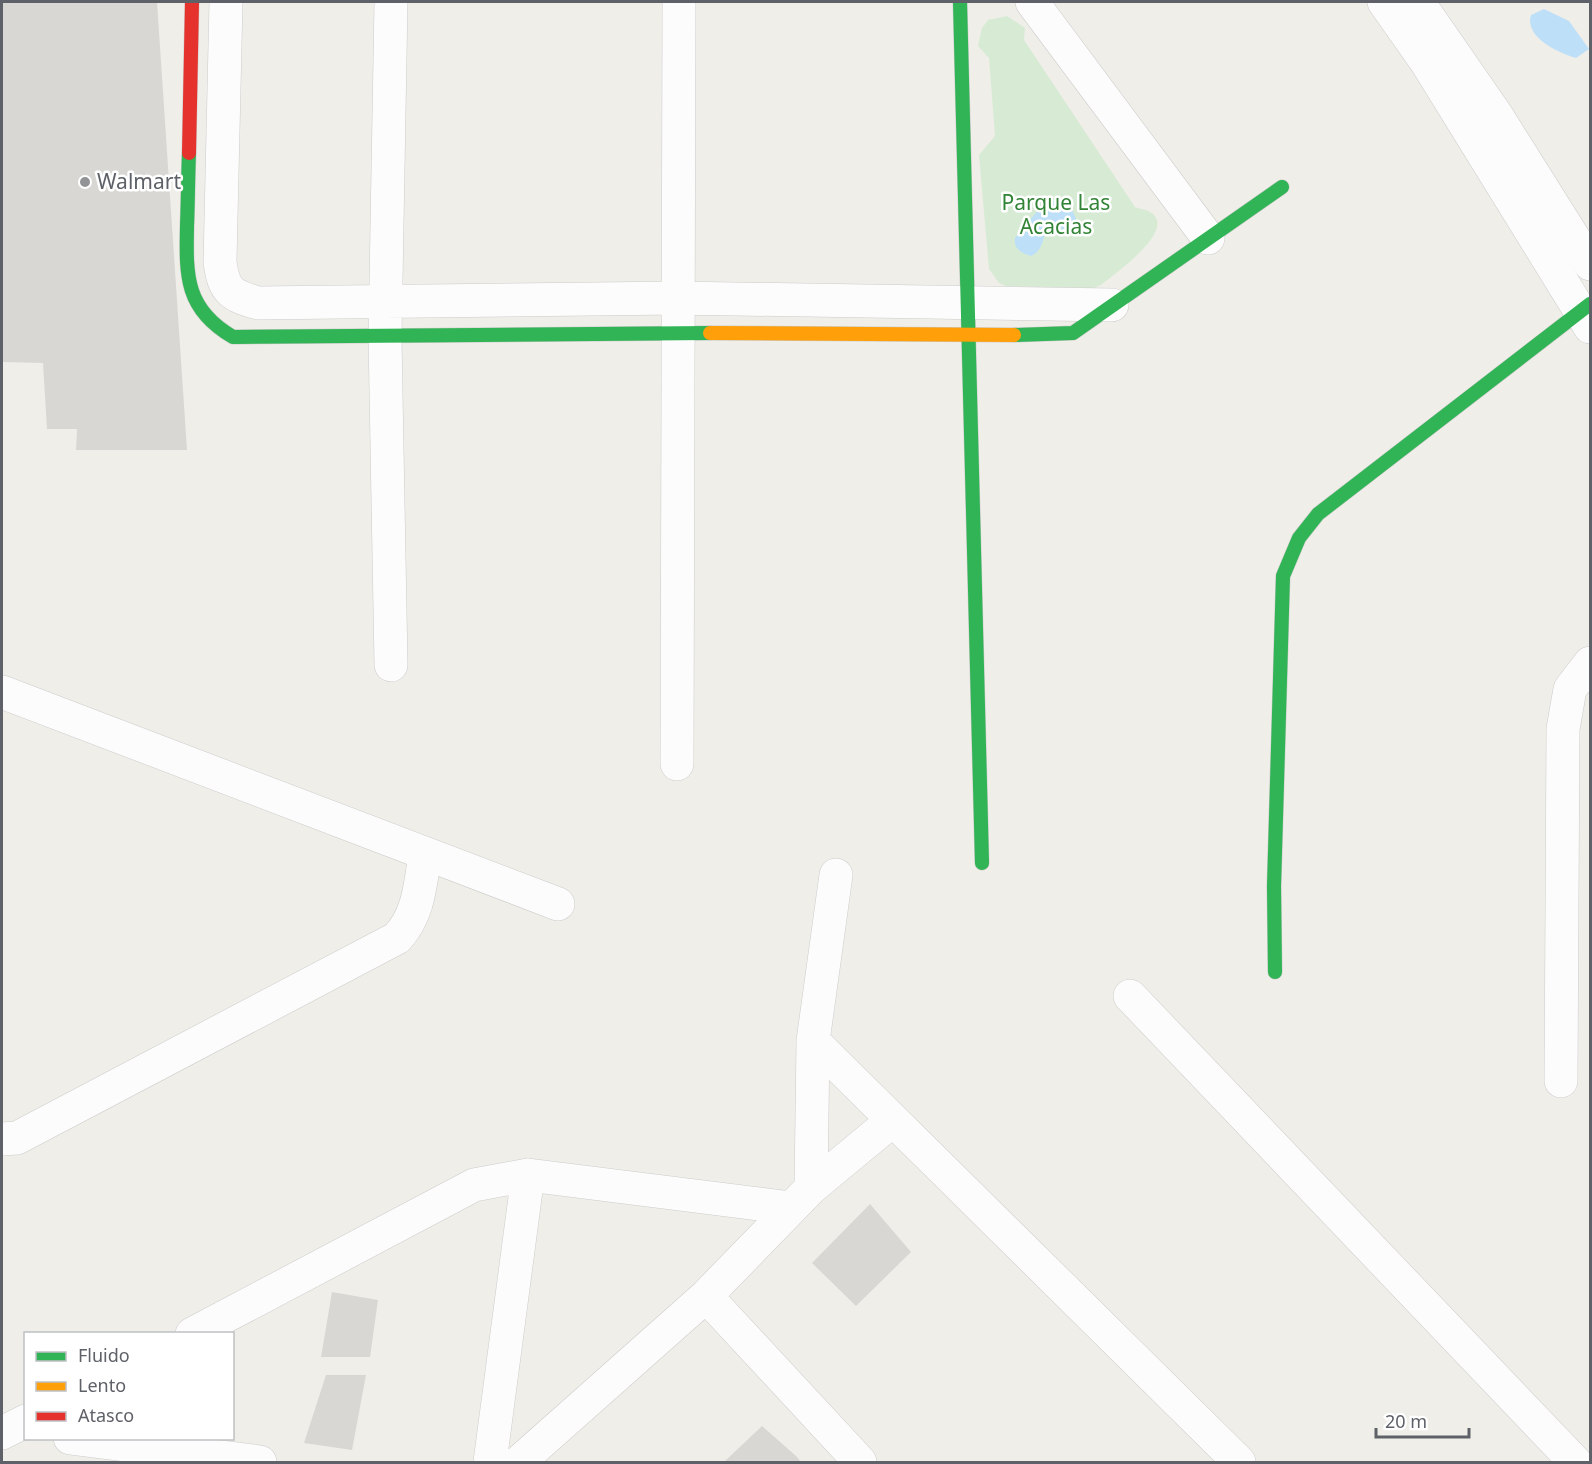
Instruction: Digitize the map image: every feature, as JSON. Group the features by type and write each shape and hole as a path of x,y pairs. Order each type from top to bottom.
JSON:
{"street":[{"path":"192,2 186,274 192,297 202,316 216,328 233,337 678,333 968,336 1072,333 1282,187"},
{"path":"226,2 220,262 223,285 237,297 258,303 678,298 1112,305"},
{"path":"391,2 385,337 391,665"},
{"path":"677,764 679,2"},
{"path":"960,2 982,863"},
{"path":"1032,2 1208,238"},
{"path":"1275,972 1274,886 1283,576 1299,537 1318,514 1587,314 1427,63 1384,2"},
{"path":"1418,2 1497,116 1590,264"},
{"path":"1561,1081 1563,729 1570,689 1590,663"},
{"path":"2,692 558,904"},
{"path":"2,1139 17,1138 397,938 408,926 417,909 425,855"},
{"path":"801,1198 813,1041 837,874"},
{"path":"1130,996 1575,1462"},
{"path":"813,1041 1239,1462"},
{"path":"519,1462 706,1296 801,1198 893,1120"},
{"path":"196,1332 474,1185 528,1176 801,1198"},
{"path":"490,1462 528,1176"},
{"path":"706,1296 860,1462"},
{"path":"86,1440 260,1462"}],"green space":[{"name":"Parque Las Acacias","path":"1007,16 1025,28 1024,40 1135,207 1153,214 1157,222 1156,232 1140,252 1101,285 1094,288 1006,286 999,283 989,269 979,155 995,136 989,58 978,46 982,28 988,20"}],"water":[{"path":"1544,9 1569,21 1589,49 1576,58 1552,48 1537,37 1530,23 1531,15"},
{"path":"1054,201 1064,203 1070,208 1078,226 1069,232 1055,226 1047,227 1042,244 1035,254 1031,256 1021,252 1015,245 1015,238 1039,209"}],"building":[{"name":"Walmart","path":"2,2 157,2 187,450 76,450 77,429 47,429 43,363 2,362"},
{"path":"870,1204 911,1252 856,1306 812,1263"},
{"path":"332,1292 378,1300 370,1357 321,1357"},
{"path":"326,1375 366,1375 352,1450 304,1443"},
{"path":"762,1426 796,1456 801,1462 724,1462"}],"traffic: fast":[{"path":"960,2 982,863"},
{"path":"189,153 188,276 197,303 205,315 233,337 710,333"},
{"path":"1014,335 1073,333 1282,187"},
{"path":"1275,972 1274,886 1283,576 1299,538 1318,514 1590,304"}],"traffic: slow":[{"path":"710,333 1014,335"}],"traffic: jam":[{"path":"189,153 192,2"}],"place":[{"name":"Walmart","path":"85,182"}]}
